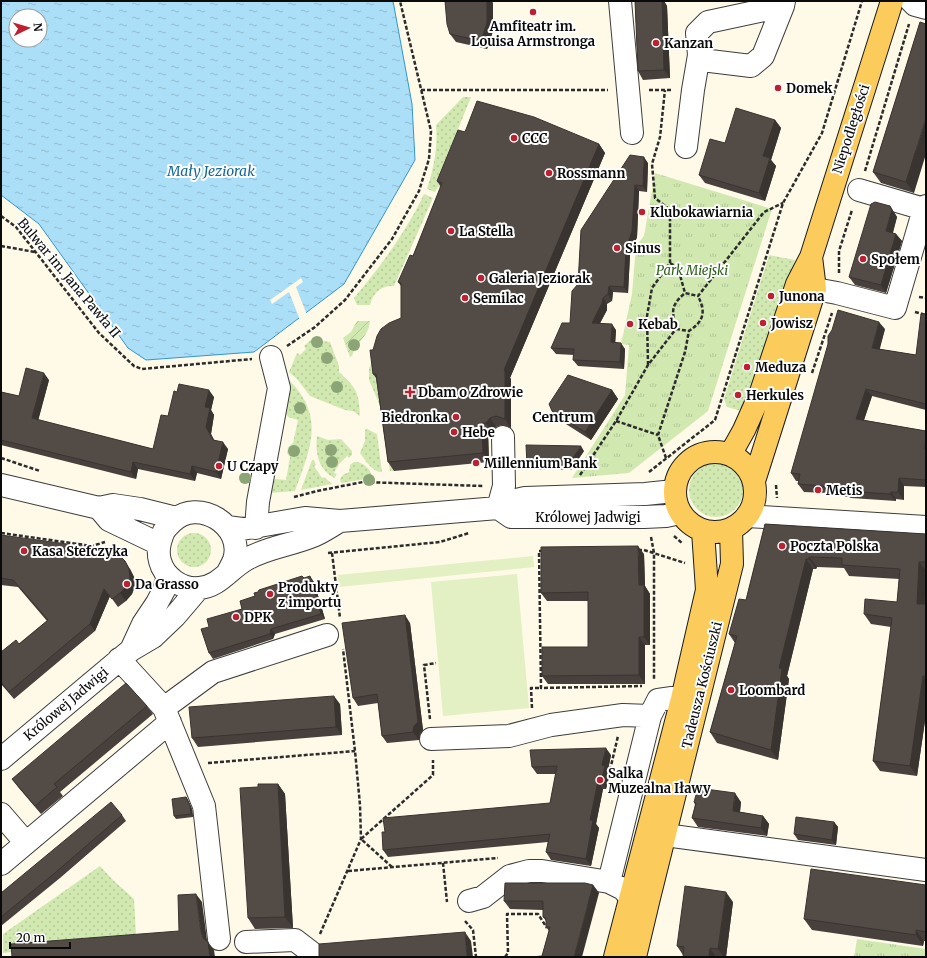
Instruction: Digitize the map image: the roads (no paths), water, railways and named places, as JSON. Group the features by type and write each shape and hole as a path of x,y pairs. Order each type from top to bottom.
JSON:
{"main road":[{"name":"Niepodległości","path":"730,455 744,430 761,392 797,284 811,257 892,1"},
{"name":"Niepodległości","path":"754,482 815,289 811,257"},
{"path":"720,452 738,459 745,465 754,482 755,500 752,508 739,523 722,532 712,533 694,527 686,521 675,502 674,491 679,472 693,458 701,454 720,452"},
{"name":"Tadeusza Kościuszki","path":"635,957 732,564 739,523"},
{"name":"Tadeusza Kościuszki","path":"615,957 682,700 707,590 703,531"}],"street":[{"path":"620,1 632,133"},
{"path":"686,147 699,55 697,33 708,22 783,3"},
{"path":"699,55 710,61 751,66 763,56 783,3"},
{"path":"815,289 895,308 925,208 859,190"},
{"path":"256,528 258,502 279,388 272,357"},
{"path":"498,508 504,486 503,437"},
{"path":"1,485 99,508 113,505 140,509 176,518"},
{"name":"Królowej Jadwigi","path":"227,527 242,529 256,528 305,518 340,521 498,508 512,501 524,498 645,494 674,491"},
{"path":"99,508 110,520 159,544"},
{"name":"Królowej Jadwigi","path":"498,508 510,517 644,517 666,516 680,513"},
{"path":"203,512 216,517 227,527 234,543 234,559 227,574 214,584 198,589 182,586 168,576 160,561 159,544 165,529 176,518 189,513 203,512"},
{"name":"Królowej Jadwigi","path":"227,574 247,558 270,549 314,536 340,521"},
{"path":"739,523 926,527"},
{"name":"Królowej Jadwigi","path":"125,655 157,603 164,590 168,576"},
{"name":"Królowej Jadwigi","path":"1,757 125,655 154,637 175,616 198,589"},
{"path":"1,864 26,843 213,672 337,634"},
{"path":"125,655 167,715 204,806 219,939"},
{"path":"609,882 650,716 658,700 672,698 682,700 692,727"},
{"path":"430,730 509,736 551,725 623,715 650,716"},
{"path":"1,814 26,843"},
{"path":"665,835 926,870"},
{"path":"469,901 483,897 510,876 529,870 609,882 623,889 630,897"},
{"path":"246,942 295,940 313,955"}],"water":[{"name":"Mały Jeziorak","path":"1,1 393,1 412,104 415,160 344,284 254,352 146,360 128,348 39,224 1,195"}],"place":[{"name":"Amfiteatr im. Louisa Armstronga","path":"533,12"},
{"name":"Kanzan","path":"656,43"},
{"name":"Domek","path":"778,88"},
{"name":"CCC","path":"514,138"},
{"name":"Rossmann","path":"549,173"},
{"name":"Klubokawiarnia","path":"642,212"},
{"name":"La Stella","path":"451,231"},
{"name":"Sinus","path":"617,248"},
{"name":"Społem","path":"863,259"},
{"name":"Galeria Jeziorak","path":"481,278"},
{"name":"Junona","path":"771,296"},
{"name":"Semilac","path":"465,298"},
{"name":"Jowisz","path":"763,323"},
{"name":"Kebab","path":"630,324"},
{"name":"Meduza","path":"747,367"},
{"name":"Dbam o Zdrowie","path":"410,392"},
{"name":"Herkules","path":"738,395"},
{"name":"Biedronka","path":"456,417"},
{"name":"Hebe","path":"454,432"},
{"name":"Millennium Bank","path":"476,463"},
{"name":"U Czapy","path":"219,466"},
{"name":"Metis","path":"818,490"},
{"name":"Poczta Polska","path":"782,546"},
{"name":"Kasa Stefczyka","path":"24,551"},
{"name":"Da Grasso","path":"127,584"},
{"name":"Produkty z importu","path":"270,594"},
{"name":"DPK","path":"236,617"},
{"name":"Loombard","path":"731,690"},
{"name":"Salka Muzealna Iławy","path":"600,780"}],"district":[{"name":"Centrum","path":"563,417"}],"park label":[{"name":"Park Miejski","path":"692,270"}]}
